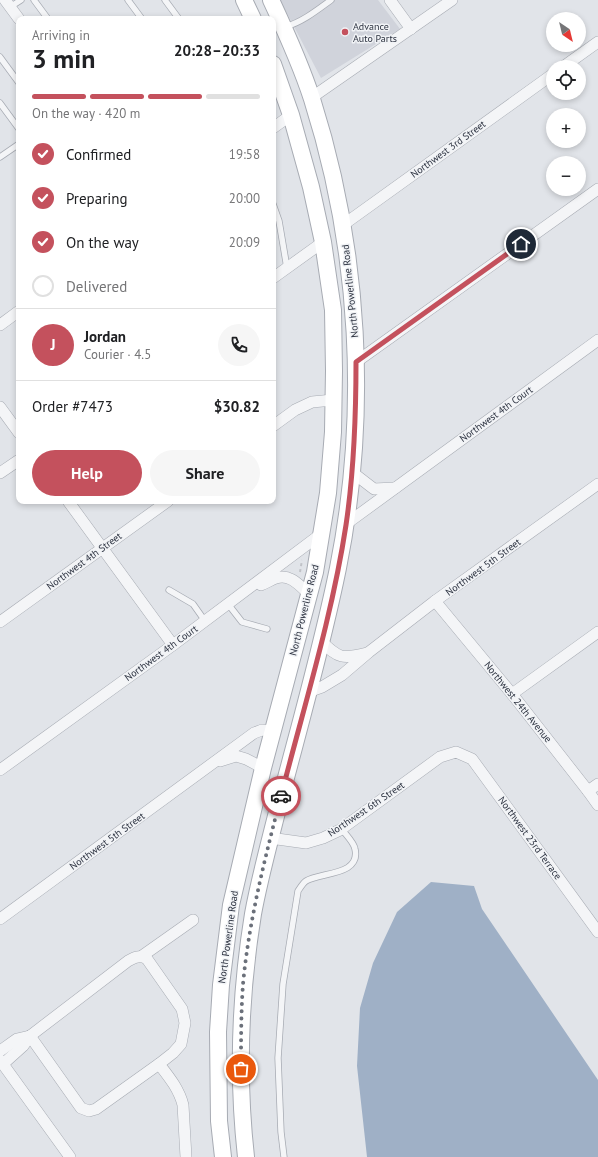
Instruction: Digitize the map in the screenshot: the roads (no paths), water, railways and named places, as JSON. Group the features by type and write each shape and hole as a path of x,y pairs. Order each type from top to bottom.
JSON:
{"main road":[{"path":"244,0 252,16"},
{"name":"North Powerline Road","path":"246,1157 242,1117 241,1026 244,983 253,912 270,838 338,570 346,524 352,472 356,362 351,287 343,225 329,164 311,98 284,28 271,0"},
{"name":"North Powerline Road","path":"223,1157 219,1120 218,1032 221,985 231,904 263,768 315,572 328,493 332,432 334,371 332,310 323,242 311,187 292,115 276,72"},
{"path":"292,115 312,137 329,164"},
{"path":"323,242 336,266 342,329 345,340 356,362"},
{"path":"333,400 350,428 354,444"},
{"path":"294,652 298,674 308,692"},
{"path":"274,731 282,747 287,770"},
{"path":"218,1056 228,1074 234,1080 242,1084"},
{"path":"218,1090 229,1097 242,1117"}],"street":[{"path":"390,0 412,29"},
{"path":"311,98 452,0"},
{"path":"8,4 17,16"},
{"path":"573,60 598,42"},
{"name":"Northwest 3rd Street","path":"343,225 546,79"},
{"path":"276,126 292,115"},
{"path":"356,362 598,188"},
{"path":"276,276 323,242"},
{"path":"0,325 16,313"},
{"name":"Northwest 4th Court","path":"346,524 598,340"},
{"path":"276,424 296,410 312,402 333,400"},
{"path":"0,408 16,429"},
{"path":"0,473 16,462"},
{"path":"352,472 374,489 395,488"},
{"name":"Northwest 5th Street","path":"308,692 322,687 342,675 435,601 598,484"},
{"path":"70,504 173,645"},
{"name":"Northwest 4th Street","path":"0,622 164,504"},
{"name":"Northwest 4th Court","path":"0,770 173,645 321,534"},
{"path":"249,588 263,584 278,577 287,577 296,582 309,594"},
{"name":"Northwest 24th Avenue","path":"435,601 512,694 588,791 598,806"},
{"path":"512,694 598,632"},
{"name":"Northwest 5th Street","path":"321,641 336,655 347,657 369,652"},
{"name":"Northwest 5th Street","path":"0,919 254,733 262,730 274,731"},
{"name":"Northwest 6th Street","path":"270,838 306,843 323,838 341,828 440,757 456,752"},
{"name":"Northwest 23rd Terrace","path":"456,752 472,759 598,932"},
{"name":"Northwest 5th Street","path":"213,762 236,756 246,759 263,768"},
{"path":"588,791 598,784"},
{"path":"70,1157 2,1062 23,1046 30,1036 128,961 142,956 193,920"},
{"path":"30,1036 81,1108 89,1111 96,1109 159,1064 173,1053 181,1044 185,1031 184,1015 179,1003 147,959 142,956"},
{"path":"0,1051 17,1039 30,1036"},
{"path":"159,1064 179,1091 181,1097 186,1157"}],"lane":[{"path":"8,4 21,0"},
{"path":"34,0 46,16"},
{"path":"128,0 140,16"},
{"path":"165,0 177,16"},
{"path":"284,28 306,18 331,0"},
{"path":"0,57 16,79"},
{"path":"0,103 16,126"},
{"path":"0,157 16,146"},
{"path":"276,212 279,221 287,268"},
{"path":"169,590 193,604 205,621"},
{"path":"228,604 242,622 267,628"},
{"path":"284,1157 281,1132 278,1058 283,984 298,891 305,881 343,870 353,863 355,848 341,828"}],"water":[{"path":"431,882 474,886 482,909 598,1080 598,1157 367,1157 357,1066 360,1008 373,963 397,912"}],"place":[{"name":"Advance Auto Parts","path":"345,32"}]}
